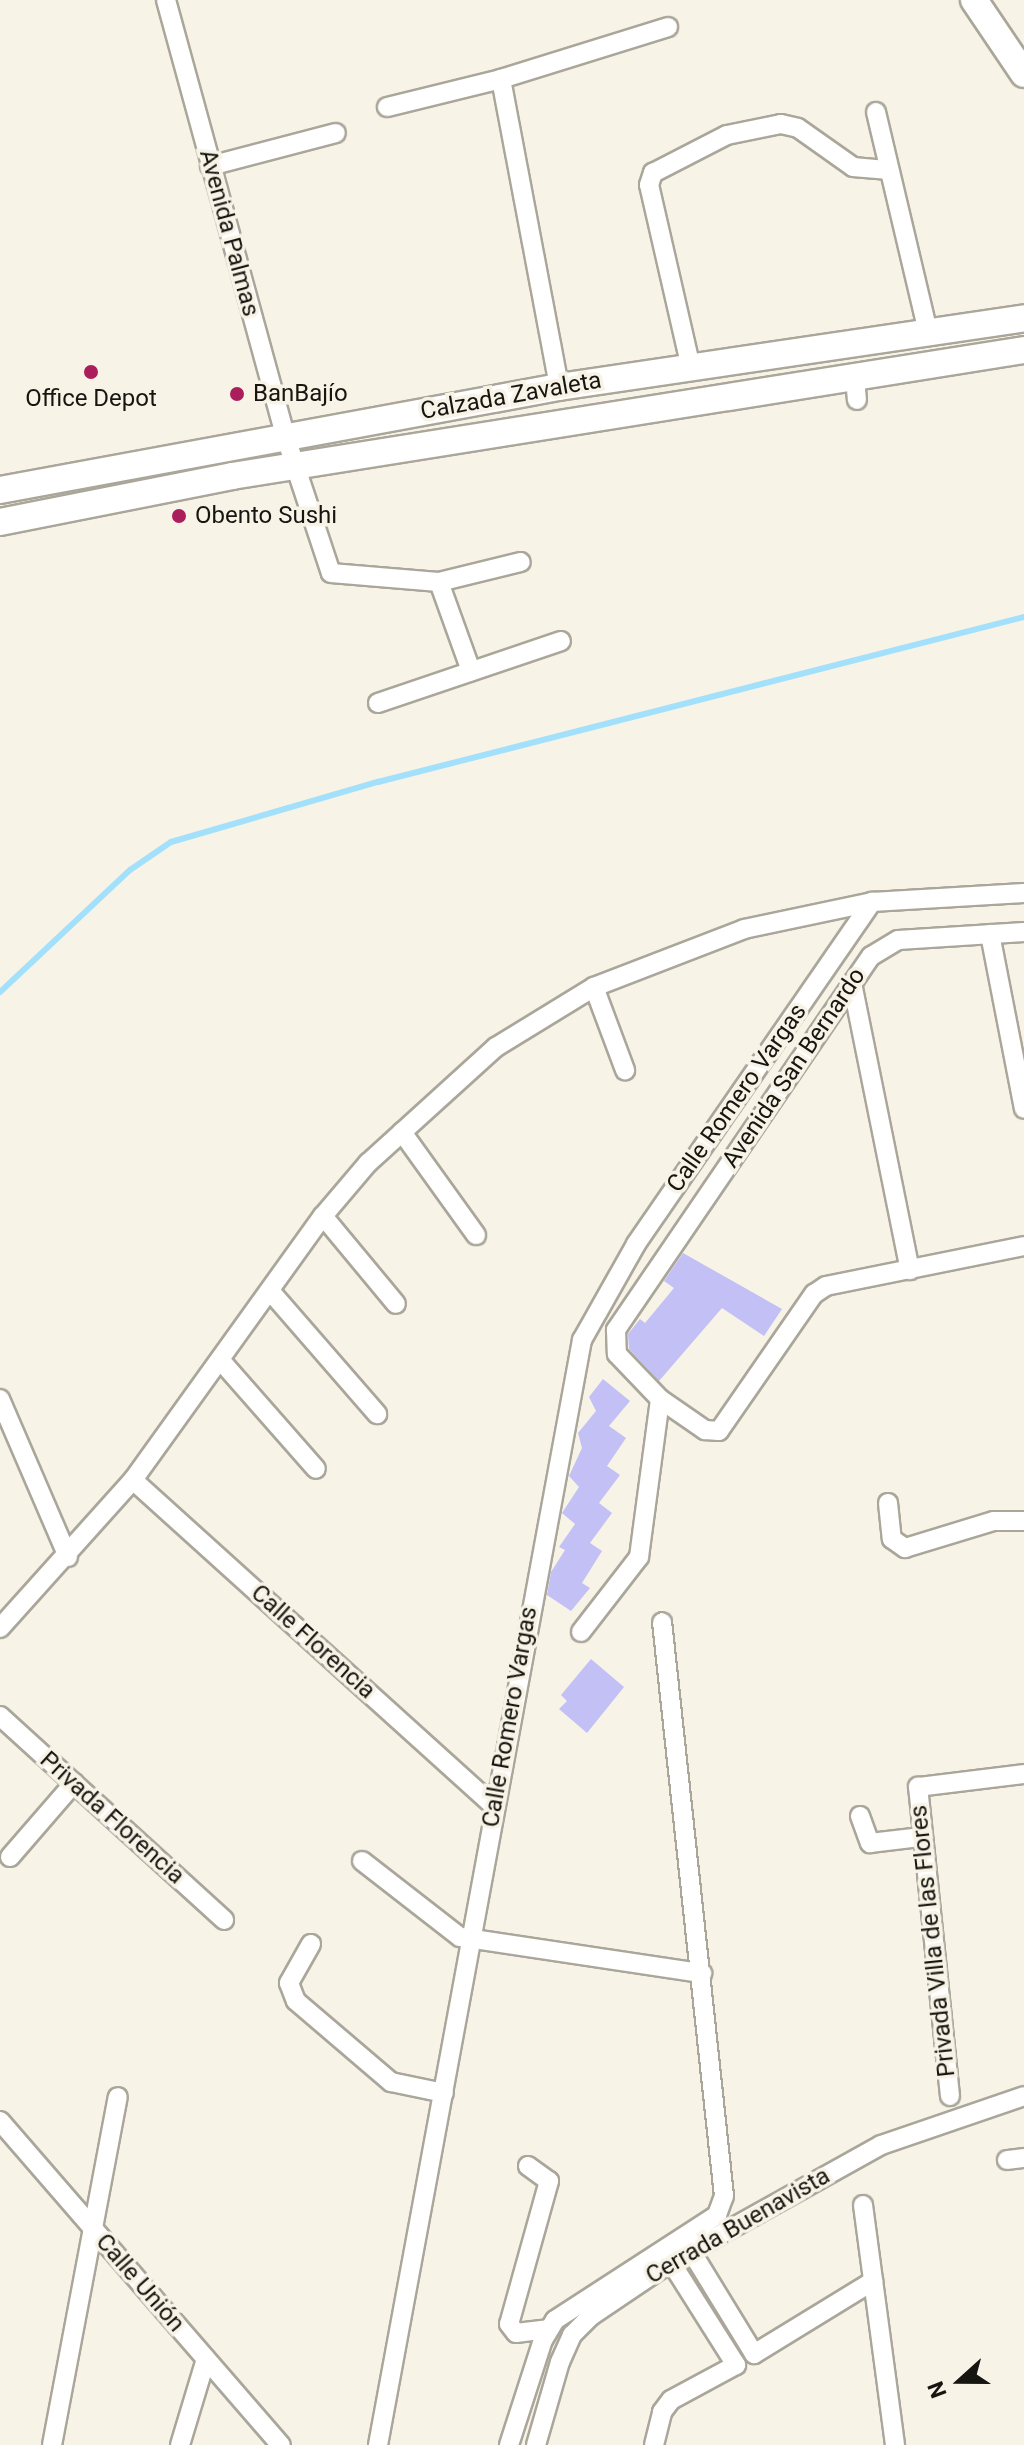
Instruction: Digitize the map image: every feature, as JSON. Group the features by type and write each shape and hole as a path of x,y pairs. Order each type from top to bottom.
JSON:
{"main road":[{"path":"974,0 1024,74"},
{"name":"Calzada Zavaleta","path":"0,490 285,435 559,387 1024,318"},
{"name":"Calzada Zavaleta","path":"0,522 294,466 856,389 1024,350"}],"street":[{"name":"Avenida Palmas","path":"166,0 285,435 331,573 439,582"},
{"path":"387,107 501,79 668,27"},
{"path":"501,79 559,387"},
{"path":"876,112 928,332"},
{"path":"691,368 649,185 653,173 727,135 781,124 798,128 853,167 889,170"},
{"path":"210,166 336,133"},
{"path":"471,671 439,582 521,562"},
{"path":"378,703 561,641"},
{"path":"0,1628 68,1557 133,1480 222,1362 323,1216 402,1132 496,1047 594,987 744,929 872,902 1024,893"},
{"name":"Calle Romero Vargas","path":"378,2445 472,1938 493,1805 582,1340 642,1234 872,902"},
{"name":"Avenida San Bernardo","path":"660,1399 617,1354 616,1330 871,956 898,940 1024,932"},
{"path":"990,934 1024,1109"},
{"path":"852,983 910,1270"},
{"path":"594,987 625,1070"},
{"path":"402,1132 476,1235"},
{"path":"323,1216 396,1304"},
{"path":"581,1632 639,1557 660,1399 705,1430 719,1431 814,1294 826,1286 1024,1246"},
{"path":"271,1292 377,1414"},
{"path":"222,1362 316,1469"},
{"path":"0,1399 68,1557"},
{"name":"Calle Florencia","path":"133,1480 493,1805"},
{"path":"888,1503 897,1545 994,1521 1024,1521"},
{"path":"662,1622 702,1973 722,2207 733,2227"},
{"name":"Privada Florencia","path":"0,1716 224,1920"},
{"name":"Privada Villa de las Flores","path":"950,2096 920,1837 918,1787 1024,1774"},
{"path":"10,1857 74,1783"},
{"path":"860,1816 870,1843 920,1837"},
{"path":"362,1861 446,1929 472,1938 702,1973"},
{"path":"311,1944 289,1983 296,2001 391,2082 444,2093"},
{"name":"Cerrada Buenavista","path":"536,2445 572,2335 671,2262 893,2139 1024,2096"},
{"path":"52,2445 96,2233 118,2097"},
{"name":"Calle Unión","path":"0,2121 281,2445"},
{"path":"528,2166 549,2181 509,2324 516,2333 548,2329 722,2207"},
{"path":"863,2205 895,2445"},
{"path":"691,2251 754,2354 873,2281"},
{"path":"654,2445 662,2412 671,2400 736,2365 671,2262"},
{"path":"509,2445 548,2329"},
{"path":"180,2445 206,2359"}],"building":[{"path":"683,1253 782,1309 764,1336 722,1308 659,1381 629,1349 628,1334 640,1319 645,1323 674,1288 664,1281"},
{"path":"603,1379 630,1401 609,1426 626,1438 607,1466 620,1475 599,1503 612,1513 590,1543 602,1551 582,1583 590,1588 571,1611 547,1595 551,1572 565,1550 559,1547 575,1524 562,1513 579,1487 569,1476 582,1448 578,1433 596,1411 589,1397"},
{"path":"591,1659 624,1687 587,1733 559,1709 567,1701 561,1695"}],"waterway":[{"path":"0,992 130,870 171,842 378,782 1024,617"}],"place":[{"name":"Office Depot","path":"91,372"},
{"name":"BanBajío","path":"237,394"},
{"name":"Obento Sushi","path":"179,516"}]}
